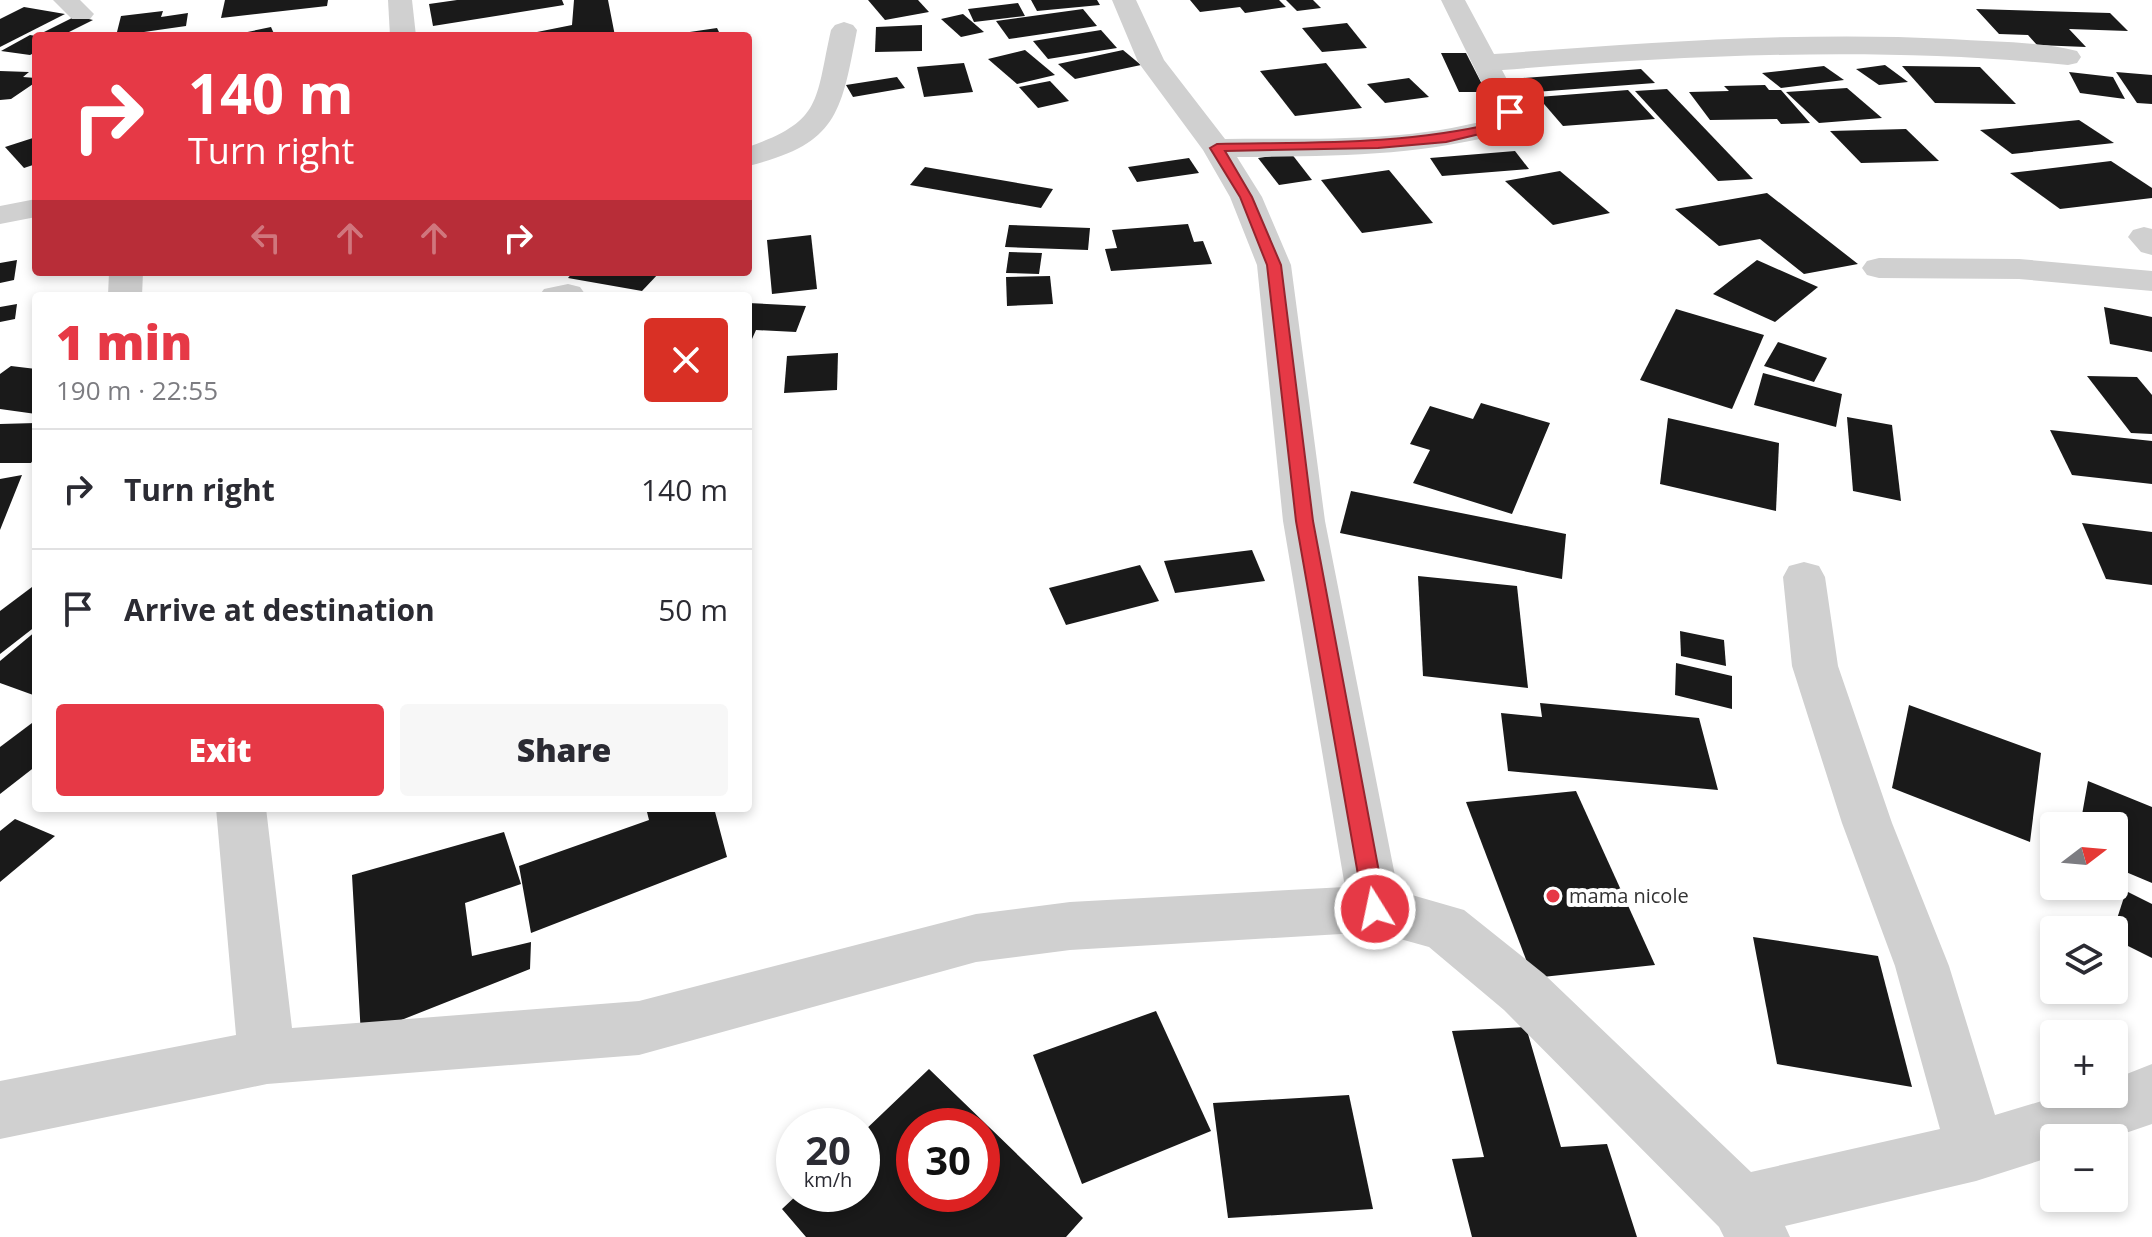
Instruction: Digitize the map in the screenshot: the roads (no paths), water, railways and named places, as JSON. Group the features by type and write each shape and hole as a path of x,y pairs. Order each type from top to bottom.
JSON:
{"street":[{"path":"400,0 403,32"},
{"path":"1124,0 1151,62 1217,148 1246,197 1274,265 1304,521 1375,909"},
{"path":"1217,148 1378,145 1476,134 1501,125 1510,112 1453,0"},
{"path":"752,155 811,128 824,109 844,30"},
{"path":"1485,63 1634,52 1893,45 1972,47 2068,57"},
{"path":"0,215 32,209"},
{"path":"1879,268 2019,269 2152,281"},
{"path":"1804,577 1815,666 1867,823 1922,966 1976,1151"},
{"path":"241,812 267,1057"},
{"path":"0,1110 267,1057 639,1028 976,938 1070,926 1375,909 1445,927 1524,992 1750,1221 2148,1100"}],"place":[{"name":"mama nicole","path":"1553,896"}]}
